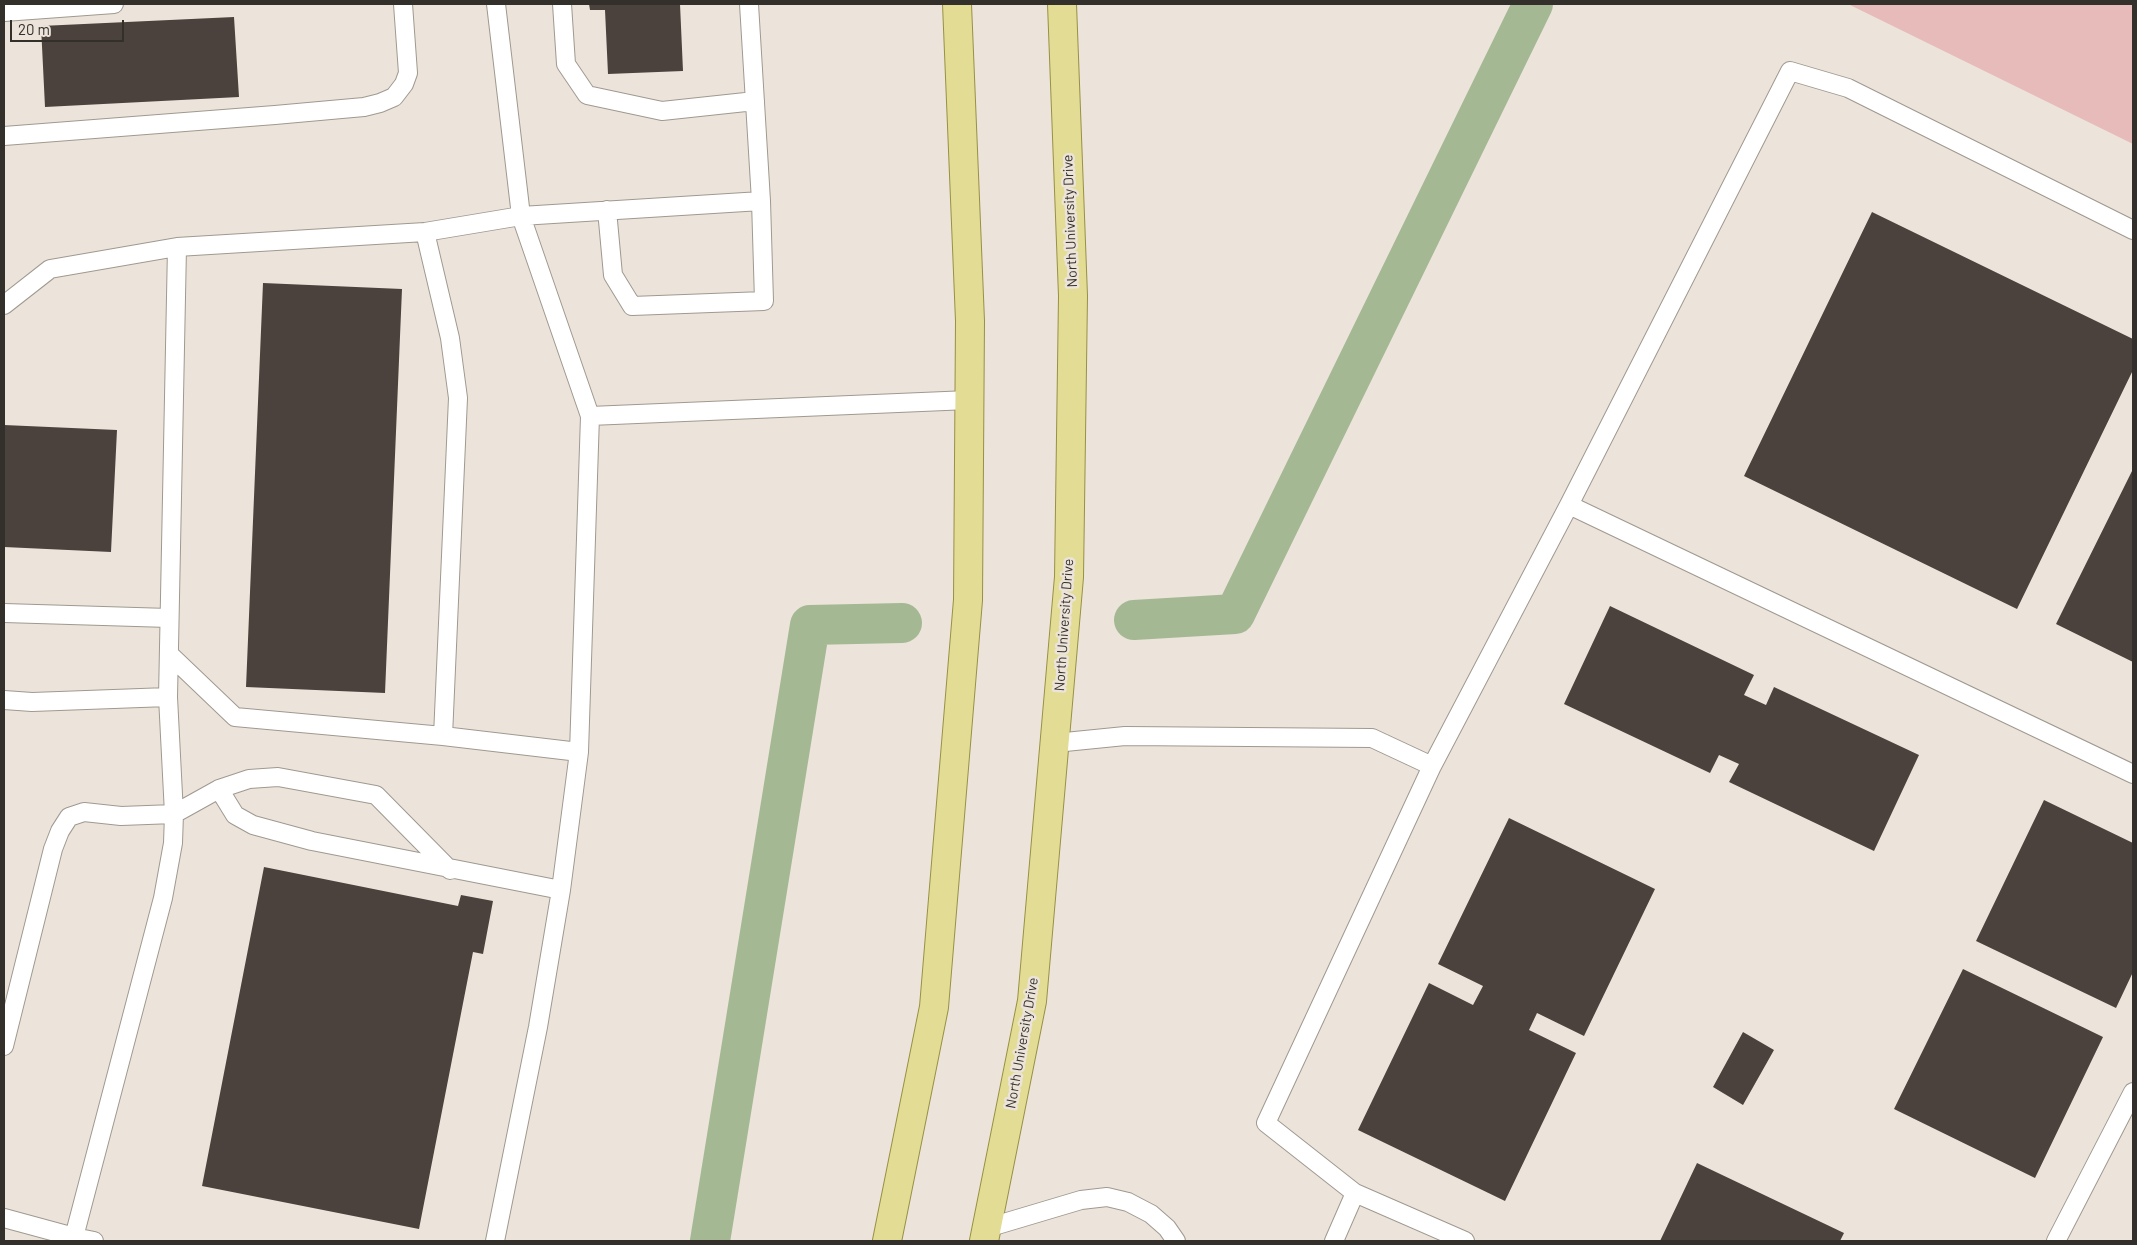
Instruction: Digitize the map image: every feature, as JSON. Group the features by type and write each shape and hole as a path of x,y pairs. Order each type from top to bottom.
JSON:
{"main road":[{"path":"888,1241 934,1008 968,600 970,320 957,4"},
{"name":"North University Drive","path":"986,1234 1032,1001 1069,576 1073,296 1062,4"}],"lane":[{"path":"4,12 114,4"},
{"path":"4,136 275,115 364,107 380,103 394,97 404,84 408,73 402,4"},
{"path":"494,1241 538,1027 561,890 579,752 590,416 521,216 496,4"},
{"path":"562,4 566,64 587,95 662,111 755,100"},
{"path":"607,210 613,275 632,306 764,301 761,201 749,4"},
{"path":"1466,1241 1355,1193 1266,1123 1432,766 1569,505 1790,71 1848,88 2133,230"},
{"path":"4,305 50,269 177,247 425,232 521,216 761,201"},
{"path":"425,232 450,338 458,398 443,736"},
{"path":"74,1236 163,898 173,843 174,814 168,697 177,247"},
{"path":"590,416 969,400"},
{"path":"1569,505 2133,774"},
{"path":"4,613 169,618"},
{"path":"169,654 235,717 443,736 579,752"},
{"path":"4,700 32,702 168,697"},
{"path":"1054,743 1125,736 1372,738 1432,766"},
{"path":"4,1046 53,849 60,831 69,817 84,812 120,816 174,814 219,789 249,779 278,777 376,795 450,870"},
{"path":"219,789 235,815 253,825 312,841 450,870 561,890"},
{"path":"2056,1241 2133,1092"},
{"path":"1334,1241 1355,1193"},
{"path":"986,1234 1081,1200 1107,1197 1128,1202 1151,1214 1167,1228 1176,1241"},
{"path":"4,1218 94,1241"}],"shaded area":[{"path":"1848,4 2133,4 2133,144"}],"building":[{"path":"589,4 680,4 683,71 608,74 605,10 590,10"},
{"path":"234,17 239,97 45,107 41,26"},
{"path":"1872,212 2133,339 2133,370 2017,609 1744,476"},
{"path":"263,283 402,289 385,693 246,687"},
{"path":"4,425 117,430 111,552 4,547"},
{"path":"2133,469 2133,662 2056,624"},
{"path":"1610,606 1754,675 1744,695 1766,705 1774,687 1919,755 1874,851 1729,782 1739,764 1719,755 1710,773 1564,704"},
{"path":"2044,800 2133,843 2133,972 2116,1008 1976,941"},
{"path":"1509,818 1655,889 1584,1036 1537,1013 1529,1030 1576,1053 1505,1201 1358,1130 1429,983 1473,1005 1483,986 1438,964"},
{"path":"264,867 458,906 461,895 493,901 483,954 473,952 419,1229 202,1186"},
{"path":"1963,969 2103,1037 2035,1178 1894,1109"},
{"path":"1743,1032 1774,1050 1743,1105 1713,1087"},
{"path":"1697,1163 1844,1233 1840,1241 1660,1241"}],"waterway":[{"path":"1134,620 1235,614 1533,4"},
{"path":"710,1241 810,625 902,623"}]}
